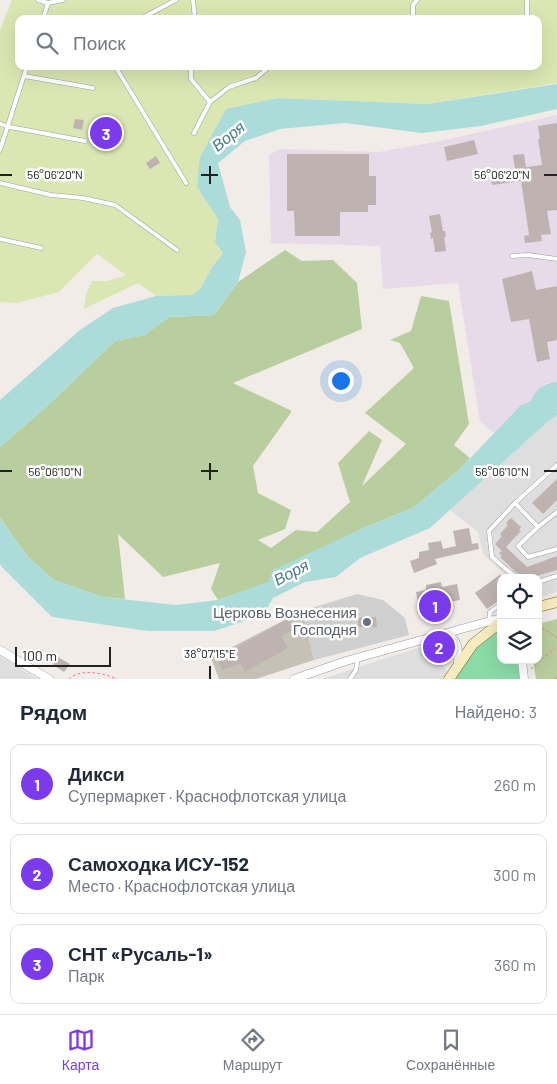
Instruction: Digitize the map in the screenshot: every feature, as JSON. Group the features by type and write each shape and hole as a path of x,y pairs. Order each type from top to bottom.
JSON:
{"main road":[{"path":"542,606 557,602"},
{"path":"449,679 473,644 497,625"}],"street":[{"path":"294,679 358,658 498,619"},
{"path":"442,635 455,639 458,644 458,665"},
{"path":"0,650 50,679"},
{"path":"522,664 523,678"}],"lane":[{"path":"38,0 48,3 63,0"},
{"path":"148,15 176,0"},
{"path":"193,0 195,15"},
{"path":"413,15 413,5 417,0"},
{"path":"527,0 527,15"},
{"path":"44,15 48,3"},
{"path":"0,150 26,70"},
{"path":"117,70 186,182"},
{"path":"191,70 191,79 210,102"},
{"path":"194,133 210,102 229,87 256,78 265,70"},
{"path":"24,76 94,88"},
{"path":"0,124 10,128 85,142"},
{"path":"0,183 51,195 83,198 115,205 177,250"},
{"path":"0,239 41,248"},
{"path":"512,256 528,255 557,259"},
{"path":"512,574 492,557 489,530 515,503 557,465"},
{"path":"515,503 538,527"},
{"path":"557,512 518,546 528,557 557,549"},
{"path":"542,581 557,576"},
{"path":"489,622 490,612 497,607"},
{"path":"350,679 356,670 358,658"}],"path":[{"path":"542,628 557,637"},
{"path":"523,678 557,646"},
{"path":"68,679 80,673 100,673 117,679"}],"shaded area":[{"path":"557,115 557,381 545,384 531,401 521,405 494,433 480,422 458,283 383,289 380,246 271,243 269,155 280,149 379,152 440,141"},
{"path":"557,415 557,592 542,597 542,574 504,574 483,554 478,532 450,510"},
{"path":"357,594 383,600 405,618 409,635 314,660 302,611"},
{"path":"302,611 314,660 256,679 219,679 211,658"},
{"path":"427,645 447,671 443,679 322,679"},
{"path":"0,656 37,679 0,679"}],"green space":[{"path":"12,0 557,0 557,83 427,104 277,98 226,109 197,187 218,219 215,242 223,253 212,267 201,288 192,295 156,296 138,283 84,309 86,295 92,281 108,281 126,275 97,254 59,292 17,303 0,302 0,30"},
{"path":"285,250 302,261 333,260 357,283 362,329 233,383 292,411 253,466 258,493 291,510 285,529 258,540 271,548 296,530 317,532 350,502 338,463 369,431 382,440 362,486 406,444 365,413 414,368 400,343 390,340 411,331 421,296 449,301 469,424 454,445 470,458 459,470 413,508 363,528 269,582 218,600 211,589 220,563 163,577 118,534 125,599 103,597 54,580 28,557 0,518 0,447 46,407 115,341 144,335 169,317 214,315 238,282"},
{"path":"557,619 557,679 536,679 534,664 542,664 542,623"},
{"path":"497,626 497,664 522,664 524,679 449,679 453,672"}],"water":[{"name":"Воря","path":"557,84 557,109 481,126 422,133 345,123 280,129 245,141 218,163 230,207 240,220 246,252 238,282 214,315 169,317 144,335 115,341 46,407 0,447 0,400 80,330 113,308 156,296 192,295 201,288 212,267 223,253 215,242 218,219 197,187 200,157 226,109 277,98 427,104"},
{"name":"Воря","path":"557,381 557,415 430,528 360,558 336,577 305,582 273,598 263,615 214,631 148,631 52,617 0,564 0,518 28,557 54,580 103,597 176,605 218,600 268,582 273,570 363,528 413,508 459,470 521,405 531,401 538,390 544,385"}],"building":[{"path":"75,119 84,120 82,130 73,128"},
{"path":"557,123 557,210 547,211 551,234 541,235 542,241 525,243 524,236 529,235 521,181 492,185 490,173 515,169 513,155 524,154 526,167 542,165 538,126"},
{"path":"474,140 478,154 447,161 444,147"},
{"path":"287,154 369,154 369,176 376,176 376,205 368,205 368,212 340,212 340,236 295,236 294,211 287,211"},
{"path":"156,156 160,163 150,169 146,163"},
{"path":"440,214 446,237 444,237 446,251 435,252 433,238 431,239 430,233 432,232 429,216"},
{"path":"532,271 536,290 557,286 557,340 547,342 550,359 537,362 529,319 511,322 502,279"},
{"path":"557,479 557,500 543,514 532,503"},
{"path":"511,518 521,527 519,530 521,531 506,547 527,567 557,556 557,570 542,574 518,574 500,557 502,556 499,553 502,551 495,544 502,536 500,534 508,525 506,523"},
{"path":"469,528 472,544 478,543 479,549 435,559 437,564 414,573 410,561 419,558 419,552 429,550 428,543 441,541 443,549 456,546 453,531"},
{"path":"497,577 497,602 487,609 475,593"},
{"path":"441,582 442,587 457,584 460,600 449,602 450,606 431,610 432,615 421,617 416,592 426,590 426,585"},
{"name":"Церковь Вознесения Господня","path":"376,617 377,627 358,627 358,618"},
{"path":"287,619 293,630 281,636 288,648 245,672 241,664 222,670 219,662 236,656 233,650"},
{"path":"58,657 70,664 64,672 53,665"}],"place":[{"name":"СНТ «Русаль-1»","path":"106,133"},
{"name":"Дикси","path":"435,606"},
{"name":"Церковь Вознесения Господня","path":"367,622"},
{"name":"Самоходка ИСУ-152","path":"439,647"}]}
